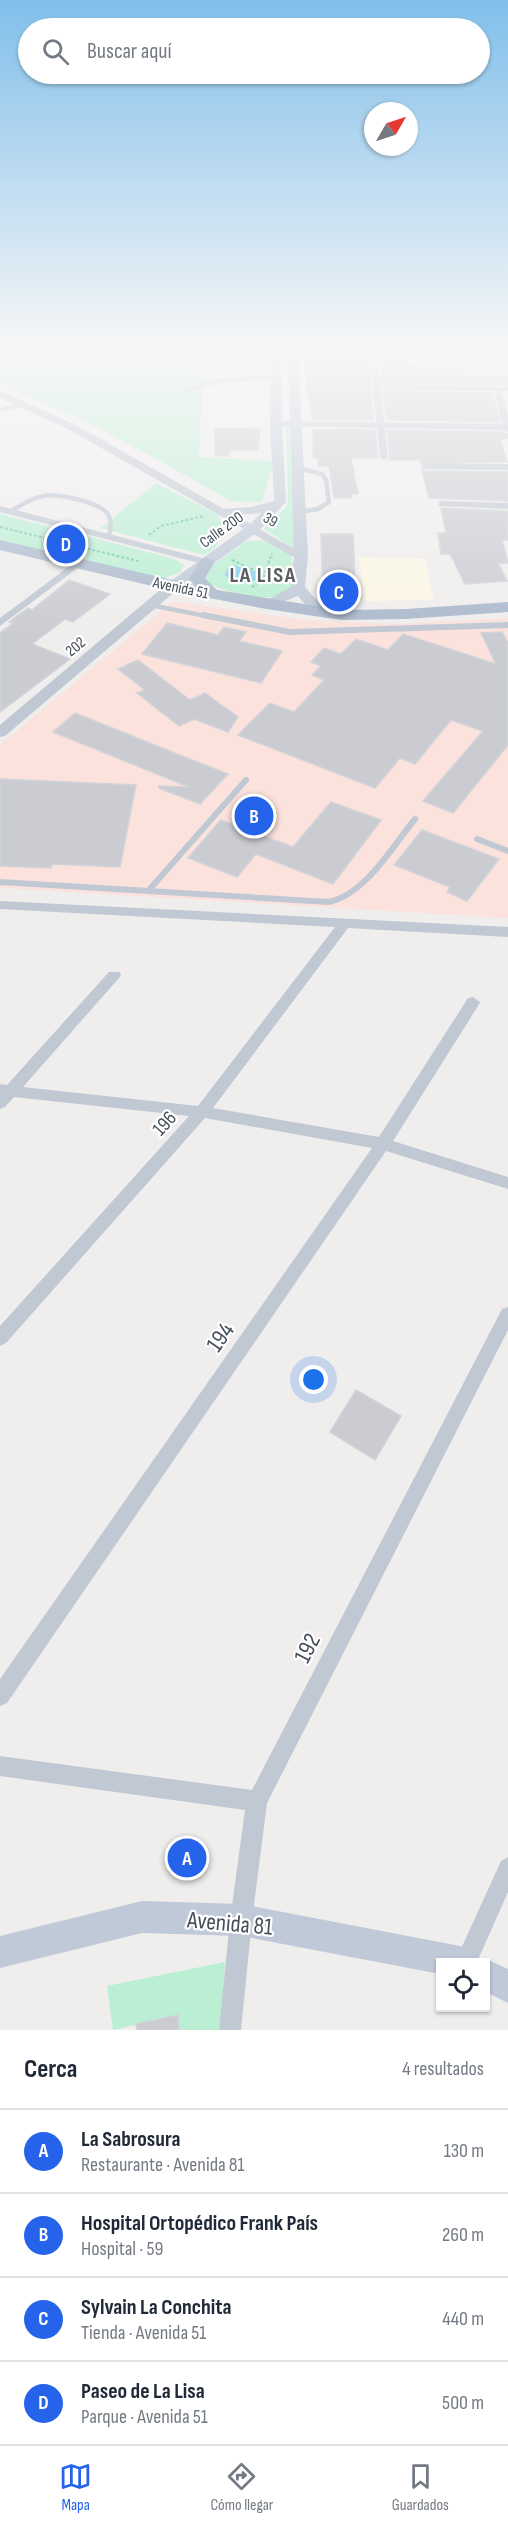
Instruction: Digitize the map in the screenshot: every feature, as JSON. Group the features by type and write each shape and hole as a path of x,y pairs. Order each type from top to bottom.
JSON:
{"main road":[{"path":"224,512 266,509 280,502 277,446"},
{"path":"267,604 293,593 298,588 301,556 297,446"},
{"name":"Calle 200","path":"173,586 254,528 280,502"},
{"path":"211,593 197,579 235,535 235,526 224,512"},
{"name":"Avenida 51","path":"0,545 173,586 267,604 327,612 378,615 508,607"},
{"path":"298,588 313,605 327,612"},
{"name":"Avenida 81","path":"0,1952 142,1917 241,1920 439,1958"},
{"path":"490,1977 508,1987"}],"street":[{"name":"39","path":"105,446 301,556"},
{"path":"383,446 384,458"},
{"path":"425,466 508,467"},
{"path":"442,504 508,506"},
{"path":"5,511 137,544 218,554"},
{"path":"0,622 78,564"},
{"name":"202","path":"0,733 173,586"},
{"path":"0,905 508,932"},
{"name":"196","path":"0,1338 202,1112 344,924"},
{"path":"0,1103 6,1091 114,975"},
{"name":"194","path":"0,1696 383,1144 473,1002"},
{"path":"6,1091 202,1112 383,1144 508,1184"},
{"name":"192","path":"230,2030 241,1920 257,1801 508,1314"},
{"path":"0,1766 257,1801"},
{"path":"468,1958 508,1868"}],"lane":[{"path":"298,468 322,474 326,480 329,502 318,509 300,512"},
{"path":"5,511 31,500 59,495 100,507 107,513 111,527 109,536"},
{"path":"150,605 290,632 508,625"},
{"path":"148,891 246,780"},
{"path":"0,882 338,901 350,896 360,887 415,819"},
{"path":"477,839 508,851"}],"path":[{"path":"137,544 161,526 206,516"},
{"path":"0,527 147,563"},
{"path":"231,597 263,579 277,542"},
{"path":"218,554 263,574"}],"shaded area":[{"path":"359,557 425,559 434,600 364,601"},
{"path":"173,601 304,620 395,624 508,618 508,918 0,888 0,745"}],"green space":[{"path":"131,446 200,446 199,457 274,461 262,502 231,501"},
{"path":"287,446 290,446 295,549 264,529 287,506"},
{"path":"156,483 217,514 225,527 216,547 204,555 101,528"},
{"path":"0,514 175,559 184,565 181,572 165,578 151,577 0,541"},
{"path":"266,540 291,555 296,584 281,594 254,597 234,593 215,586 203,578 206,570 247,541"},
{"path":"225,1962 220,2030 179,2030 177,2015 113,2030 107,1986"}],"water":[{"path":"234,565 263,574 248,583 230,580 225,575 227,569"}],"building":[{"path":"215,446 258,446 258,450 230,450 230,456 215,456"},
{"path":"313,446 377,446 378,458 351,458 358,494 351,494 351,498 334,498 329,466 318,466 318,458 313,458"},
{"path":"389,446 502,446 507,462 420,464 420,460 388,460 390,457"},
{"path":"422,471 508,472 508,501 429,498"},
{"path":"441,508 508,511 508,540 502,540 508,563 498,563 507,581 465,584 450,554 441,554 438,533 446,533"},
{"path":"321,534 353,534 356,601 323,600"},
{"path":"69,580 110,594 73,622 65,619 32,644 70,659 0,712 0,633 13,623 9,622 28,608 32,610"},
{"path":"167,623 218,635 224,627 246,632 239,641 282,651 261,683 142,654"},
{"path":"502,632 508,643 508,745 453,813 423,801 483,731 451,720 415,764 400,758 375,788 238,735 270,703 294,712 324,680 312,675 321,666 311,662 324,648 341,654 356,639 388,650 403,634 496,664 481,633"},
{"path":"138,660 190,700 205,693 238,717 228,732 194,719 179,726 137,693 145,690 118,669"},
{"path":"75,713 228,774 200,804 159,788 159,786 189,787 53,732"},
{"path":"0,779 136,785 120,867 52,864 51,868 0,866"},
{"path":"331,802 381,820 333,884 256,854 237,877 188,858 221,820 293,847"},
{"path":"422,830 499,859 467,901 447,892 450,887 394,865"},
{"path":"356,1390 401,1416 375,1460 330,1432"},
{"path":"178,2015 179,2030 137,2030 136,2024"}],"place":[{"name":"Paseo de La Lisa","path":"66,544"},
{"name":"Sylvain La Conchita","path":"339,592"},
{"name":"Hospital Ortopédico Frank País","path":"254,816"},
{"name":"La Sabrosura","path":"187,1858"}],"district":[{"name":"LA LISA","path":"263,574"}]}
